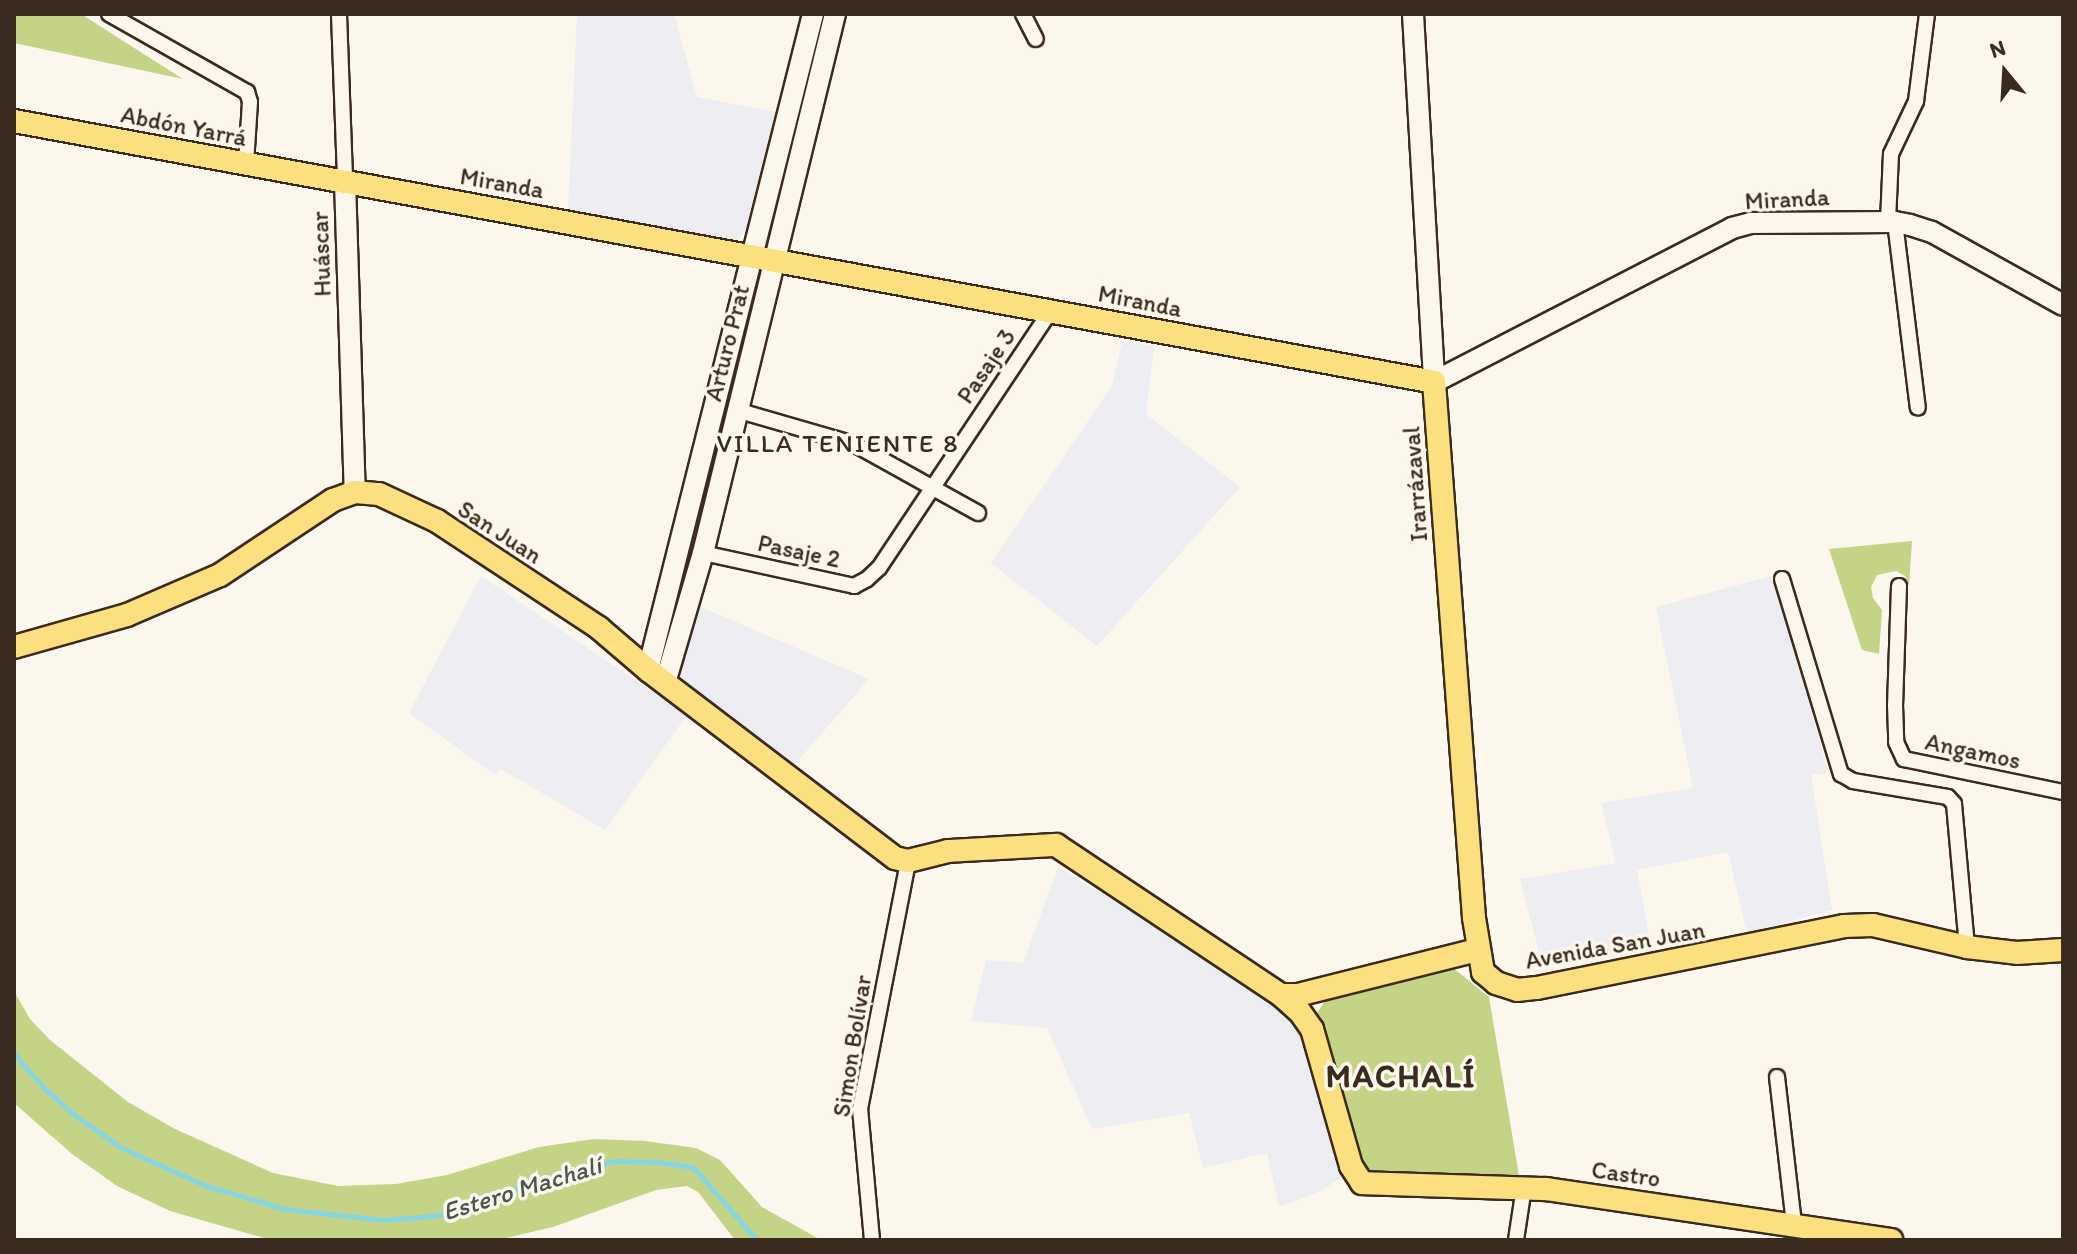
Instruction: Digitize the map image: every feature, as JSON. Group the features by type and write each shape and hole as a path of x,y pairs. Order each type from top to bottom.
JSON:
{"main road":[{"name":"Arturo Prat","path":"656,676 703,553 736,410 813,14"},
{"name":"Arturo Prat","path":"656,676 764,256 835,14"},
{"name":"Irarrázaval","path":"1413,14 1434,382 1477,950"},
{"name":"Abdón Yarrá","path":"14,121 345,181"},
{"name":"Miranda","path":"345,181 1434,382 1732,228 1768,222 1892,222 1932,232 2063,305"},
{"name":"Huáscar","path":"345,181 355,492"},
{"path":"14,647 127,615 220,575 325,505 355,492"},
{"name":"San Juan","path":"355,492 379,494 437,521 599,628 656,676 884,851 908,861"},
{"path":"908,861 948,851 1056,845 1281,995 1298,995 1477,950"},
{"name":"Avenida San Juan","path":"1477,950 1483,972 1496,983 1517,990 1574,983 1844,926 1873,925 1967,947 2017,953 2063,950"},
{"name":"Castro","path":"1281,995 1300,1012 1312,1029 1356,1177 1370,1186 1524,1187 1891,1240"}],"street":[{"path":"109,14 247,92 250,102 246,164"},
{"name":"Huáscar","path":"339,14 345,181"},
{"path":"1023,14 1036,39"},
{"path":"1918,408 1892,222 1891,154 1916,101 1927,14"},
{"name":"Pasaje 3","path":"931,487 1051,310"},
{"path":"736,410 854,444 978,513"},
{"name":"Pasaje 2","path":"703,553 854,586 879,568 931,487"},
{"path":"1782,579 1841,774 1853,781 1948,797 1954,804 1967,947"},
{"name":"Angamos","path":"1899,586 1896,742 1904,759 2063,792"},
{"name":"Simon Bolívar","path":"872,1240 860,1109 908,861"},
{"path":"1777,1077 1794,1224"},
{"path":"1516,1240 1524,1187"}],"shaded area":[{"path":"577,14 674,14 697,97 776,112 747,228 735,243 568,211"},
{"path":"1122,342 1154,346 1146,414 1240,487 1097,646 991,563 1112,386"},
{"path":"1775,575 1828,773 1811,775 1832,910 1747,933 1728,852 1637,870 1652,950 1543,968 1520,879 1616,863 1601,803 1693,788 1656,607"},
{"path":"481,576 687,715 605,830 501,769 495,775 409,713"},
{"path":"696,605 869,679 789,771 676,685 673,672"},
{"path":"1058,867 1288,1007 1303,1027 1343,1176 1321,1191 1279,1207 1267,1153 1203,1168 1189,1113 1092,1129 1047,1028 971,1021 986,960 1023,963"}],"green space":[{"path":"14,14 81,14 183,79 14,43"},
{"path":"1912,541 1909,586 1905,576 1896,571 1877,575 1871,587 1873,598 1882,610 1879,654 1862,650 1829,549"},
{"path":"1452,967 1489,997 1519,1176 1498,1179 1376,1179 1361,1171 1315,1016 1325,1001"},
{"path":"14,991 30,1019 50,1040 128,1102 175,1129 273,1173 338,1186 396,1184 447,1175 539,1147 594,1139 645,1141 696,1148 720,1160 762,1207 821,1240 735,1240 698,1192 687,1186 656,1190 553,1227 497,1240 271,1240 170,1211 117,1186 72,1154 14,1103"}],"waterway":[{"name":"Estero Machalí","path":"14,1054 45,1089 77,1117 122,1148 204,1185 285,1209 383,1220 432,1216 483,1207 522,1186 614,1161 657,1162 693,1167 757,1240"}],"district":[{"name":"VILLA TENIENTE 8","path":"838,444"},
{"name":"MACHALÍ","path":"1401,1076"}]}
